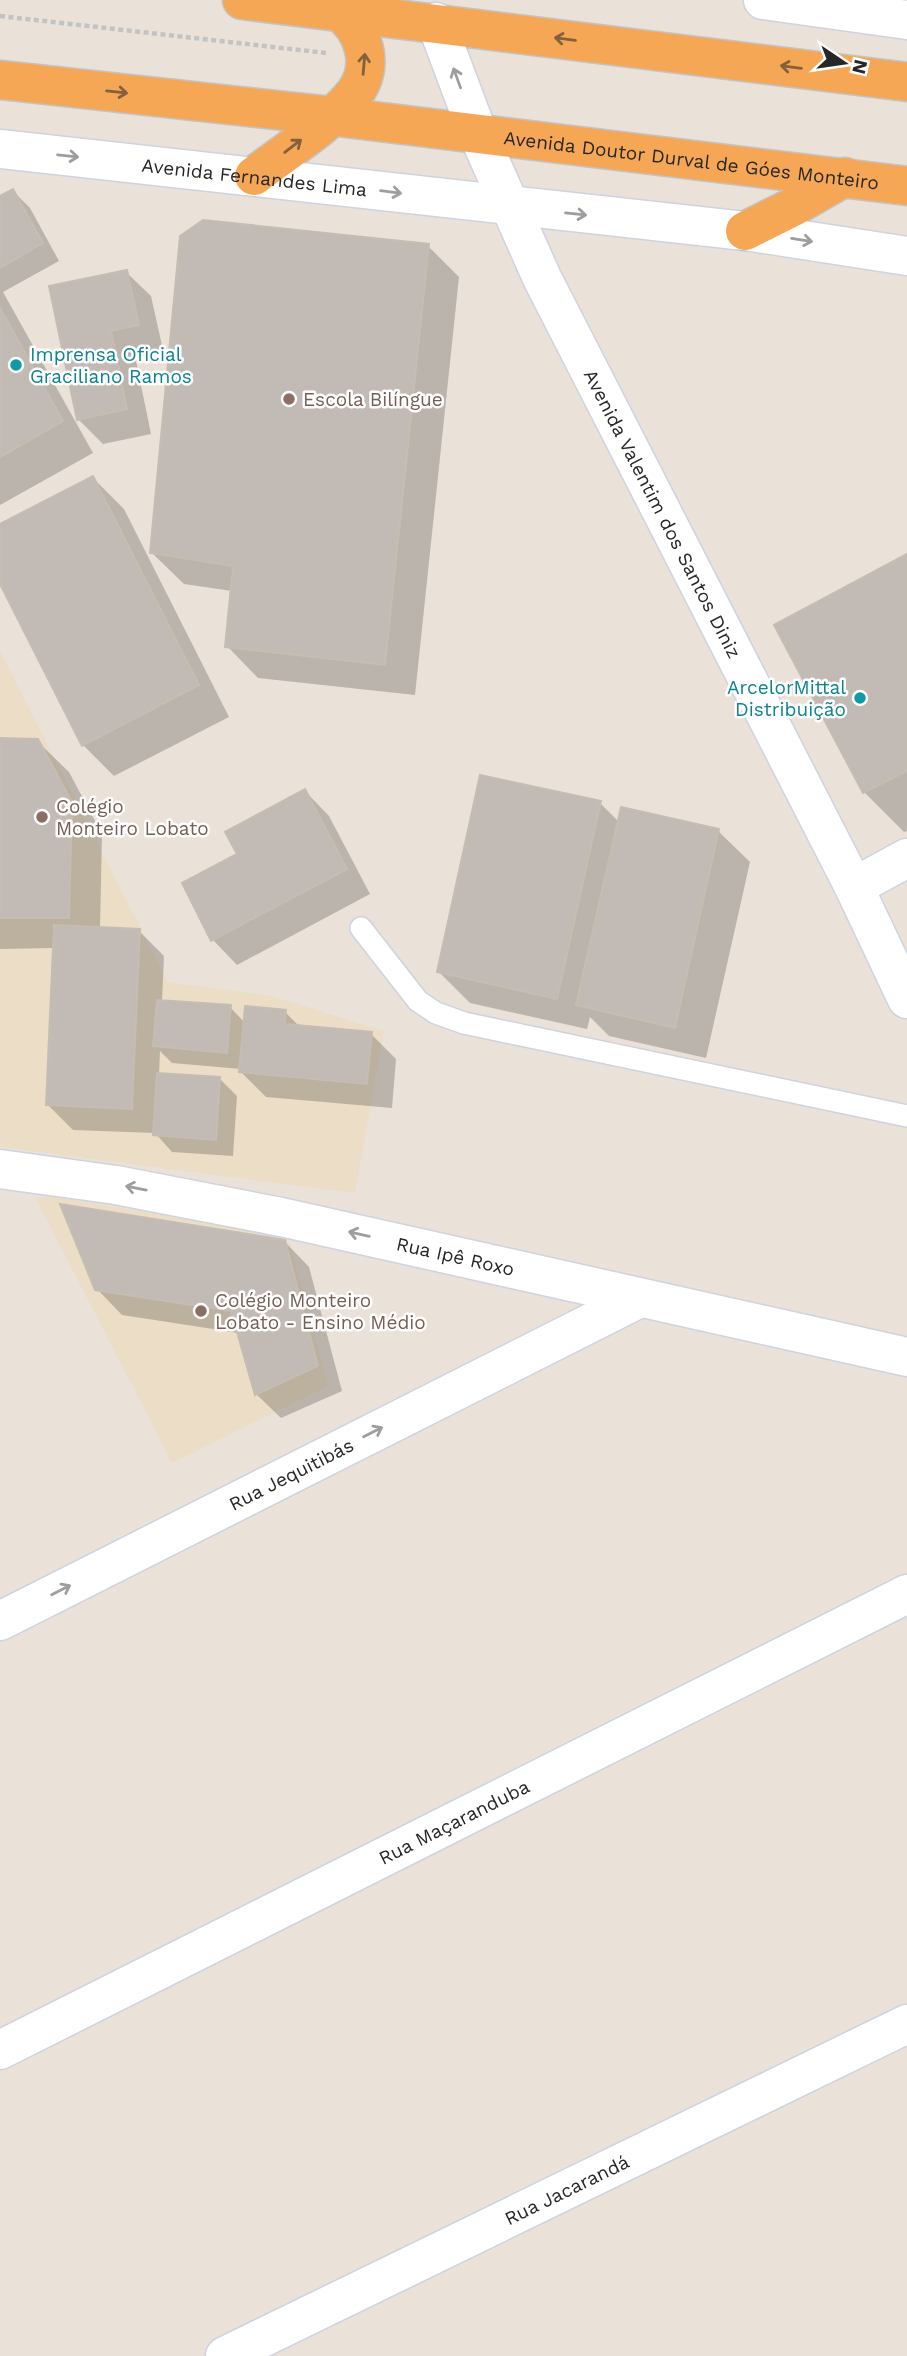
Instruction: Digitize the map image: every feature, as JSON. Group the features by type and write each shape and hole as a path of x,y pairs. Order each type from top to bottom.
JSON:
{"highway":[{"path":"242,0 907,82"},
{"path":"254,176 331,116 355,93 361,83 366,57 361,36 355,26 337,10"},
{"path":"0,80 478,134"},
{"name":"Avenida Doutor Durval de Góes Monteiro","path":"478,134 907,186"},
{"path":"745,231 845,177"}],"street":[{"path":"762,0 907,20"},
{"name":"Avenida Valentim dos Santos Diniz","path":"436,22 478,134 542,278 854,887 907,999"},
{"name":"Avenida Fernandes Lima","path":"0,149 509,207"},
{"path":"509,207 745,231 907,256"},
{"path":"854,887 907,858"},
{"name":"Rua Ipê Roxo","path":"0,1169 116,1185 281,1217 907,1357"},
{"path":"579,1328 586,1285"},
{"name":"Rua Jequitibás","path":"0,1621 640,1298"},
{"name":"Rua Maçaranduba","path":"0,2050 907,1594"},
{"name":"Rua Jacarandá","path":"225,2356 907,2024"}],"lane":[{"path":"361,928 418,1001 436,1013 464,1023 907,1116"}],"shaded area":[{"name":"Colégio Monteiro Lobato","path":"0,651 168,982 272,996 384,1031 355,1193 0,1147"},
{"name":"Colégio Monteiro Lobato - Ensino Médio","path":"49,1196 288,1236 328,1386 172,1463 36,1199"}],"building":[{"path":"13,189 43,243 0,268 0,196"},
{"name":"Escola Bilíngue","path":"203,220 429,244 385,665 225,647 233,566 150,553 180,236"},
{"path":"127,270 139,325 111,331 127,409 77,420 49,286"},
{"name":"Imprensa Oficial Graciliano Ramos","path":"0,308 63,421 0,457"},
{"path":"93,476 199,685 82,746 0,584 0,524"},
{"name":"ArcelorMittal Distribuição","path":"907,554 907,771 863,793 774,625"},
{"path":"0,738 38,739 72,802 69,918 0,918"},
{"path":"480,775 601,801 557,999 437,972"},
{"path":"305,789 347,869 211,941 182,883 237,854 225,832"},
{"path":"621,807 719,829 675,1028 576,1005"},
{"path":"54,925 140,929 132,1109 46,1105"},
{"path":"157,1000 231,1005 227,1053 153,1046"},
{"path":"245,1006 286,1010 285,1024 372,1032 367,1084 239,1072"},
{"path":"157,1073 220,1077 216,1140 153,1135"},
{"path":"60,1204 285,1240 318,1366 255,1395 231,1311 95,1290"}],"place":[{"name":"Imprensa Oficial Graciliano Ramos","path":"16,365"},
{"name":"Escola Bilíngue","path":"289,399"},
{"name":"ArcelorMittal Distribuição","path":"860,698"},
{"name":"Colégio Monteiro Lobato","path":"42,817"},
{"name":"Colégio Monteiro Lobato - Ensino Médio","path":"201,1311"}]}
